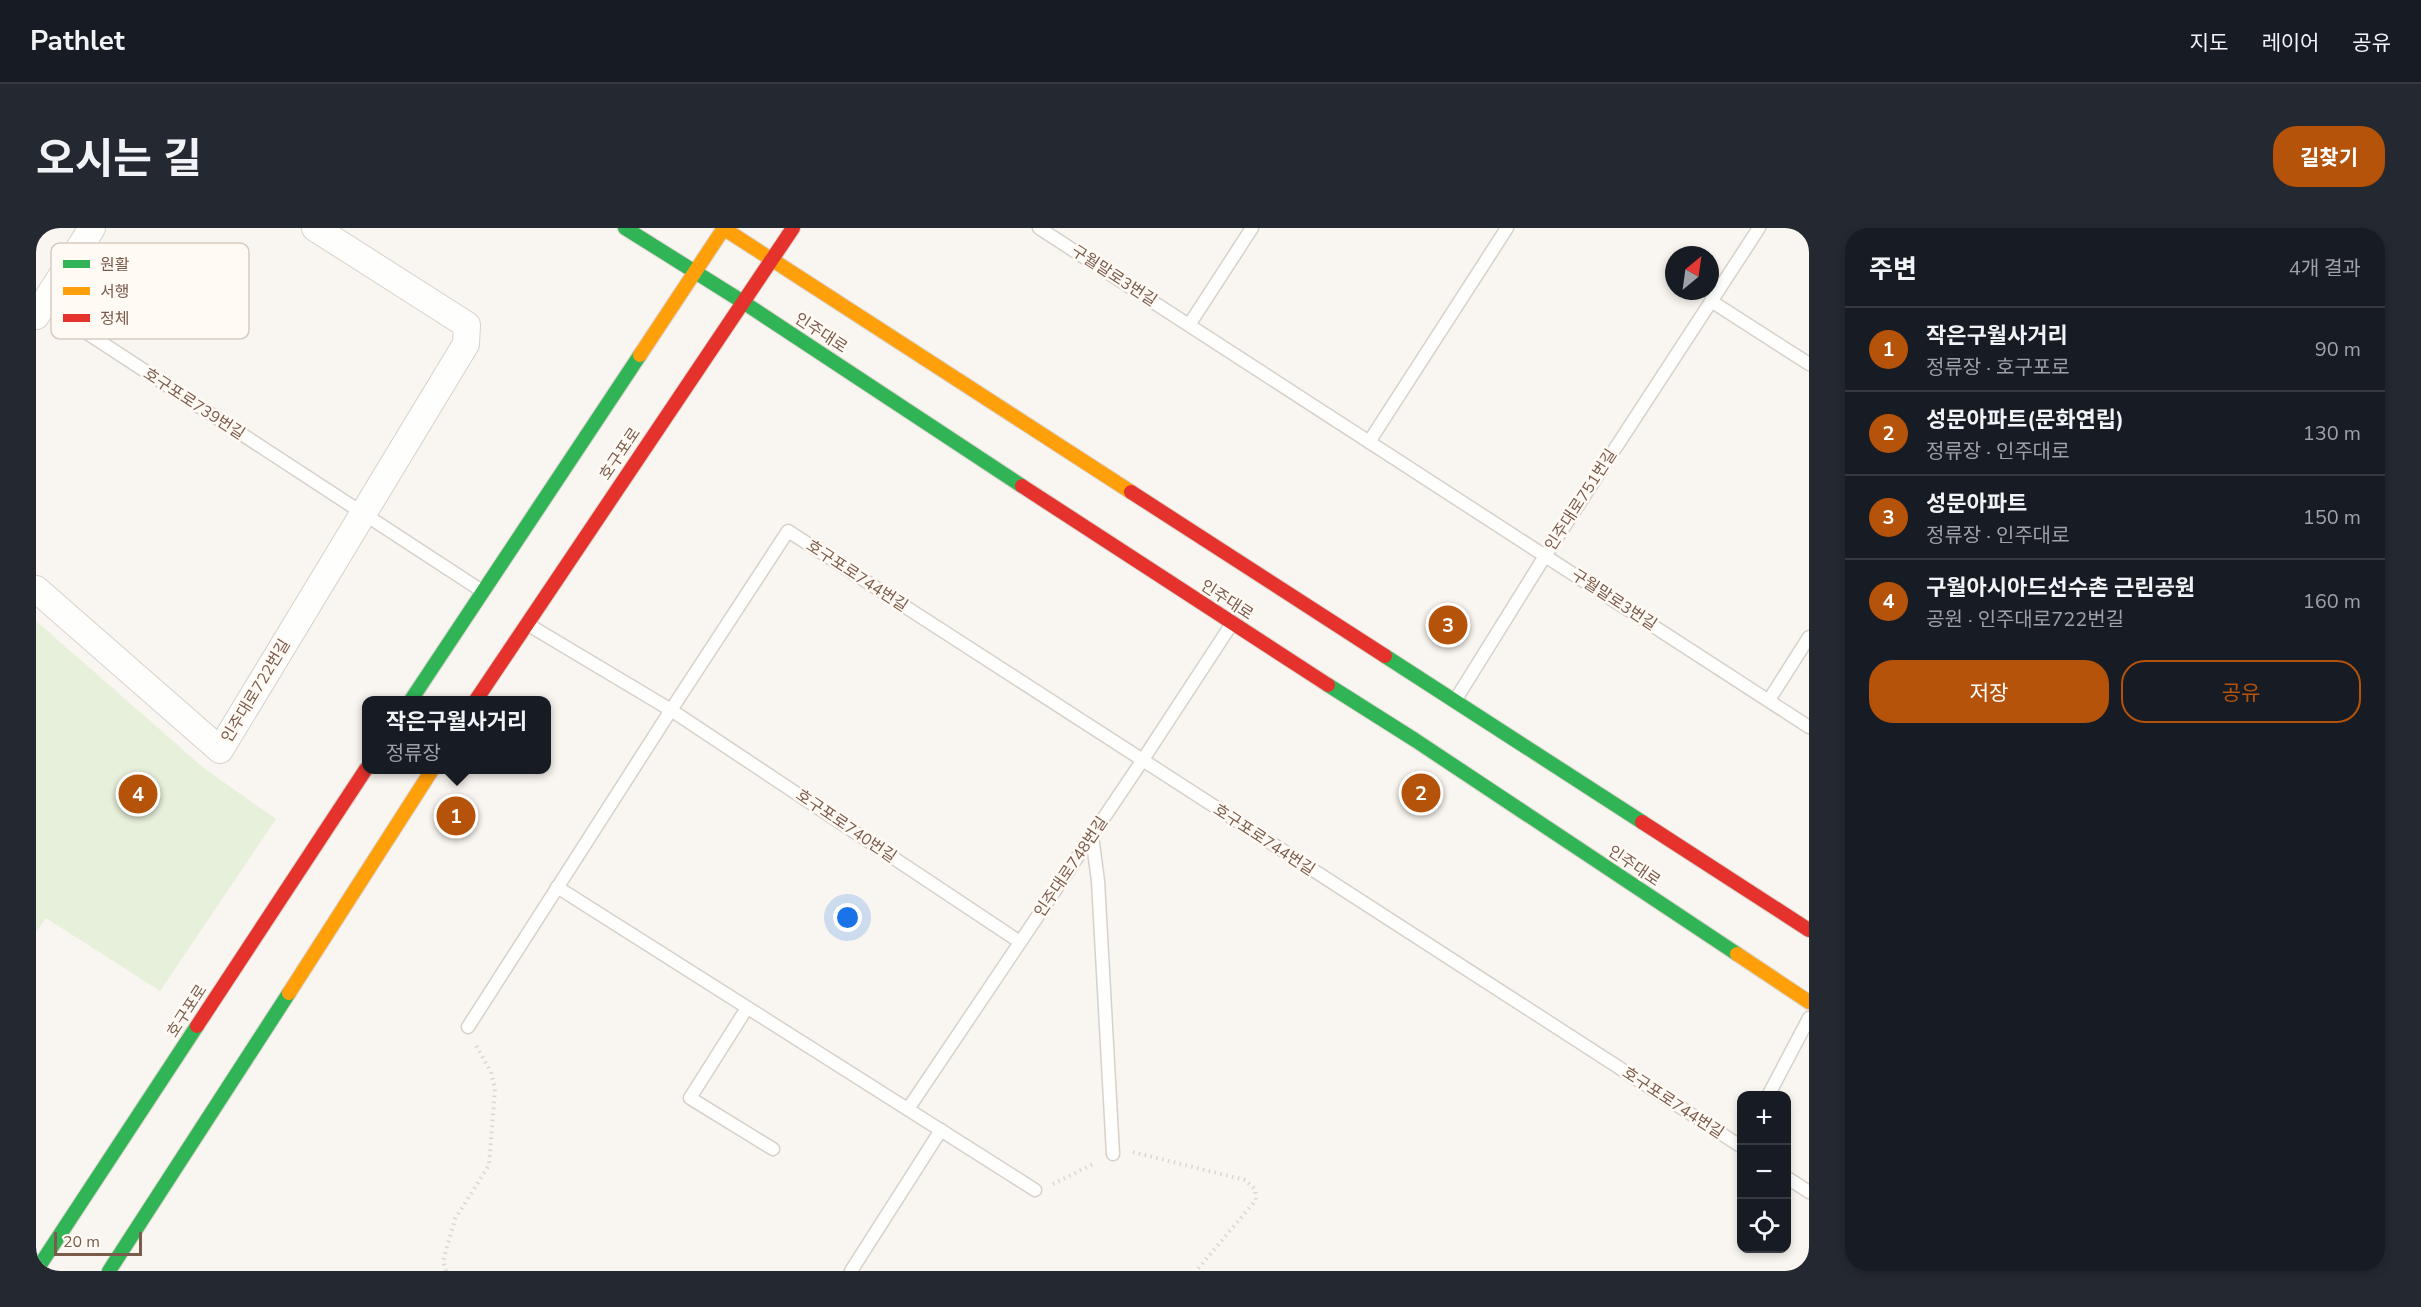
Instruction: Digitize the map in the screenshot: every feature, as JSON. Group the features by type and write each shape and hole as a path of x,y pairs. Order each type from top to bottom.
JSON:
{"main road":[{"name":"인주대로","path":"625,228 743,302 1232,624 1415,741 1809,1002"},
{"path":"414,696 723,228 1809,930"},
{"name":"호구포로","path":"479,696 793,228"},
{"name":"호구포로","path":"36,1271 363,774"},
{"path":"109,1271 429,774"}],"street":[{"path":"80,243 92,228"},
{"path":"315,228 467,325 466,344 363,515"},
{"path":"36,316 43,288"},
{"name":"인주대로722번길","path":"36,589 220,750 363,515"}],"lane":[{"name":"구월말로3번길","path":"1039,228 1809,727"},
{"path":"1189,325 1252,228"},
{"path":"1369,442 1507,228"},
{"name":"인주대로751번길","path":"1454,702 1545,556 1759,228"},
{"path":"1711,301 1809,364"},
{"name":"호구포로739번길","path":"97,339 483,592"},
{"name":"호구포로744번길","path":"671,710 788,531 1738,1145"},
{"name":"호구포로740번길","path":"526,623 671,710 1020,942"},
{"name":"인주대로748번길","path":"908,1109 1232,624"},
{"path":"1769,700 1809,637"},
{"path":"468,1027 671,710"},
{"path":"1092,836 1098,881 1113,1154"},
{"path":"557,887 1035,1190"},
{"path":"747,1008 690,1098 773,1149"},
{"path":"1770,1091 1809,1018"},
{"path":"851,1271 941,1130"},
{"path":"1791,1180 1809,1192"}],"path":[{"path":"446,1271 443,1261 455,1219 489,1165 491,1143 495,1089 491,1072 468,1027"},
{"path":"1035,1190 1053,1184 1113,1154 1138,1152 1245,1180 1255,1189 1256,1200 1196,1271"}],"green space":[{"path":"36,621 205,769 276,819 160,991 46,918 36,932"}],"traffic: fast":[{"path":"625,228 743,302 1022,486"},
{"path":"414,696 640,355"},
{"path":"1385,656 1642,822"},
{"path":"1328,685 1415,740 1737,954"},
{"path":"109,1271 289,993"},
{"path":"36,1271 197,1026"}],"traffic: slow":[{"path":"723,228 1131,492"},
{"path":"640,355 724,228"},
{"path":"289,993 429,774"},
{"path":"1737,954 1809,1002"}],"traffic: jam":[{"path":"479,696 793,228"},
{"path":"1022,486 1328,685"},
{"path":"1131,492 1385,656"},
{"path":"197,1026 363,774"},
{"path":"1642,822 1809,930"}],"place":[{"name":"성문아파트","path":"1448,625"},
{"name":"성문아파트(문화연립)","path":"1421,793"},
{"name":"구월아시아드선수촌 근린공원","path":"138,794"},
{"name":"작은구월사거리","path":"456,816"}]}
